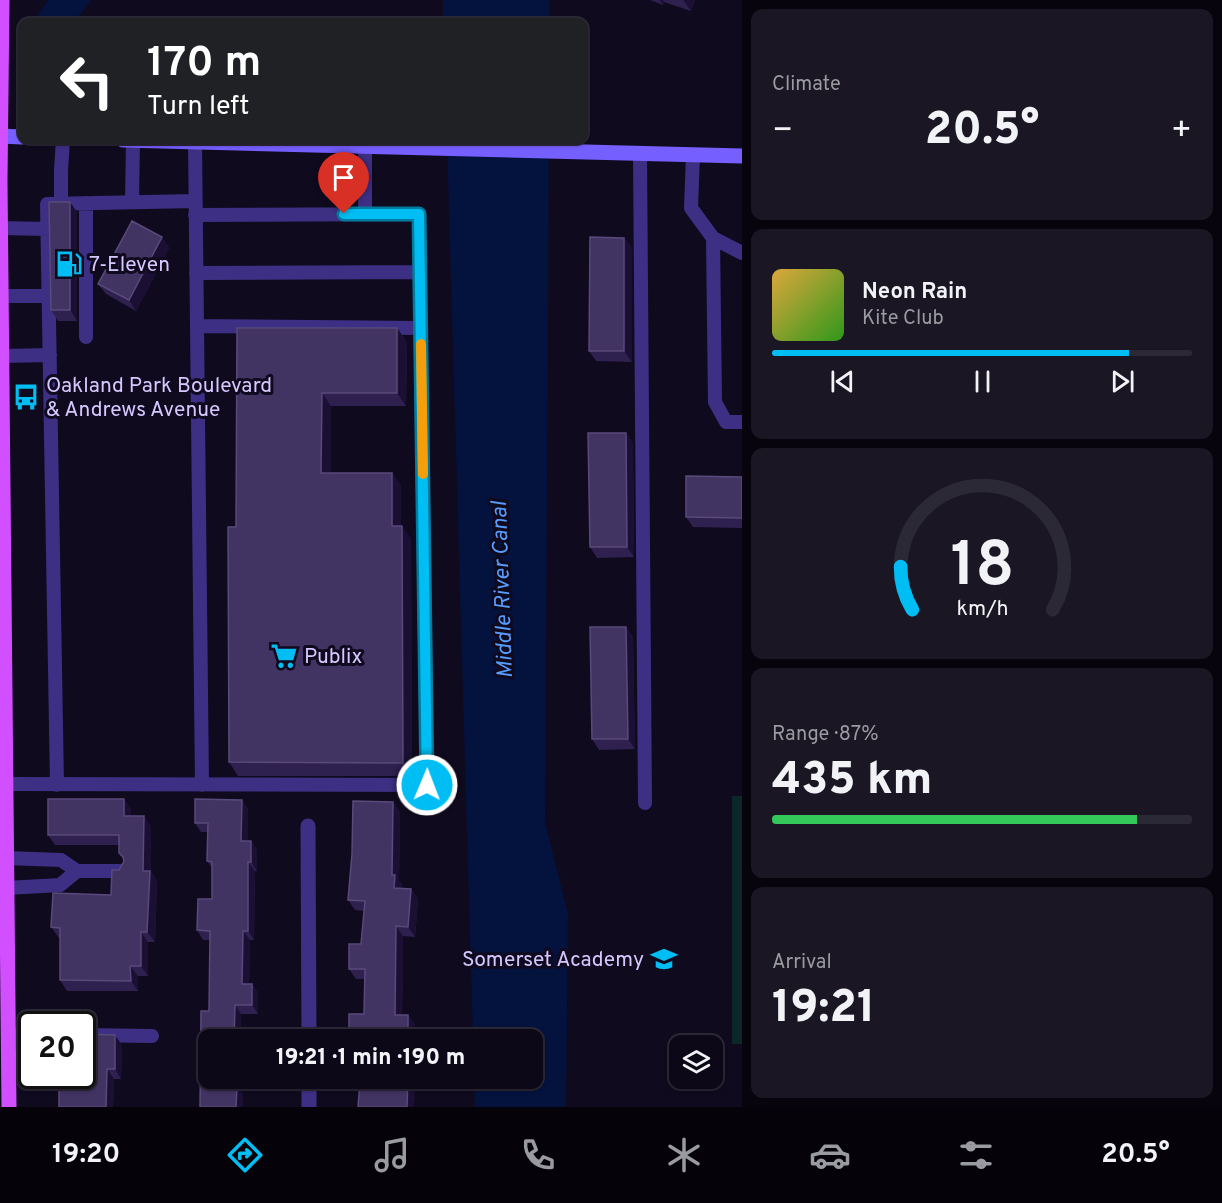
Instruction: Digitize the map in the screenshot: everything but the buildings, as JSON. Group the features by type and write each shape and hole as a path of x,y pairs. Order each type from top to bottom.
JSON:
{"main road":[{"path":"2,0 0,136 9,1107"},
{"path":"0,136 18,137"},
{"path":"263,144 742,156"},
{"path":"0,956 8,1002"}],"street":[{"path":"308,826 309,1029"},
{"path":"309,1089 309,1107"}],"lane":[{"path":"61,204 63,144"},
{"path":"132,202 133,144"},
{"path":"195,144 202,785"},
{"path":"365,147 365,214"},
{"path":"640,154 645,803"},
{"path":"693,155 691,208 713,238 742,253"},
{"path":"6,784 427,785 419,214 195,208 132,202 47,204 52,254 50,355 57,784"},
{"path":"86,203 82,231 82,300 86,337"},
{"path":"1,228 50,232"},
{"path":"713,238 715,402 726,422 742,422"},
{"path":"196,273 420,272"},
{"path":"2,296 51,299"},
{"path":"197,326 420,328"},
{"path":"3,356 50,355"},
{"path":"6,858 61,860 77,871 122,871"},
{"path":"6,888 60,885 77,871"},
{"path":"9,1034 18,1034"},
{"path":"96,1035 152,1036"}],"green space":[{"path":"732,796 742,796 742,1044 732,1044"}],"water":[{"path":"48,0 91,0 76,18 36,18"},
{"path":"443,0 549,0 549,18 443,18"},
{"name":"Middle River Canal","path":"447,144 549,144 545,822 568,914 566,1107 475,1107 474,1089 543,1089 543,1029 473,1029"}],"slow traffic":[{"path":"421,344 423,474"}],"place":[{"name":"7-Eleven","path":"69,264"},
{"name":"Oakland Park Boulevard & Andrews Avenue","path":"26,397"},
{"name":"Publix","path":"284,656"},
{"name":"Somerset Academy","path":"664,959"}],"route":[{"path":"344,214 419,214 427,785"}]}
